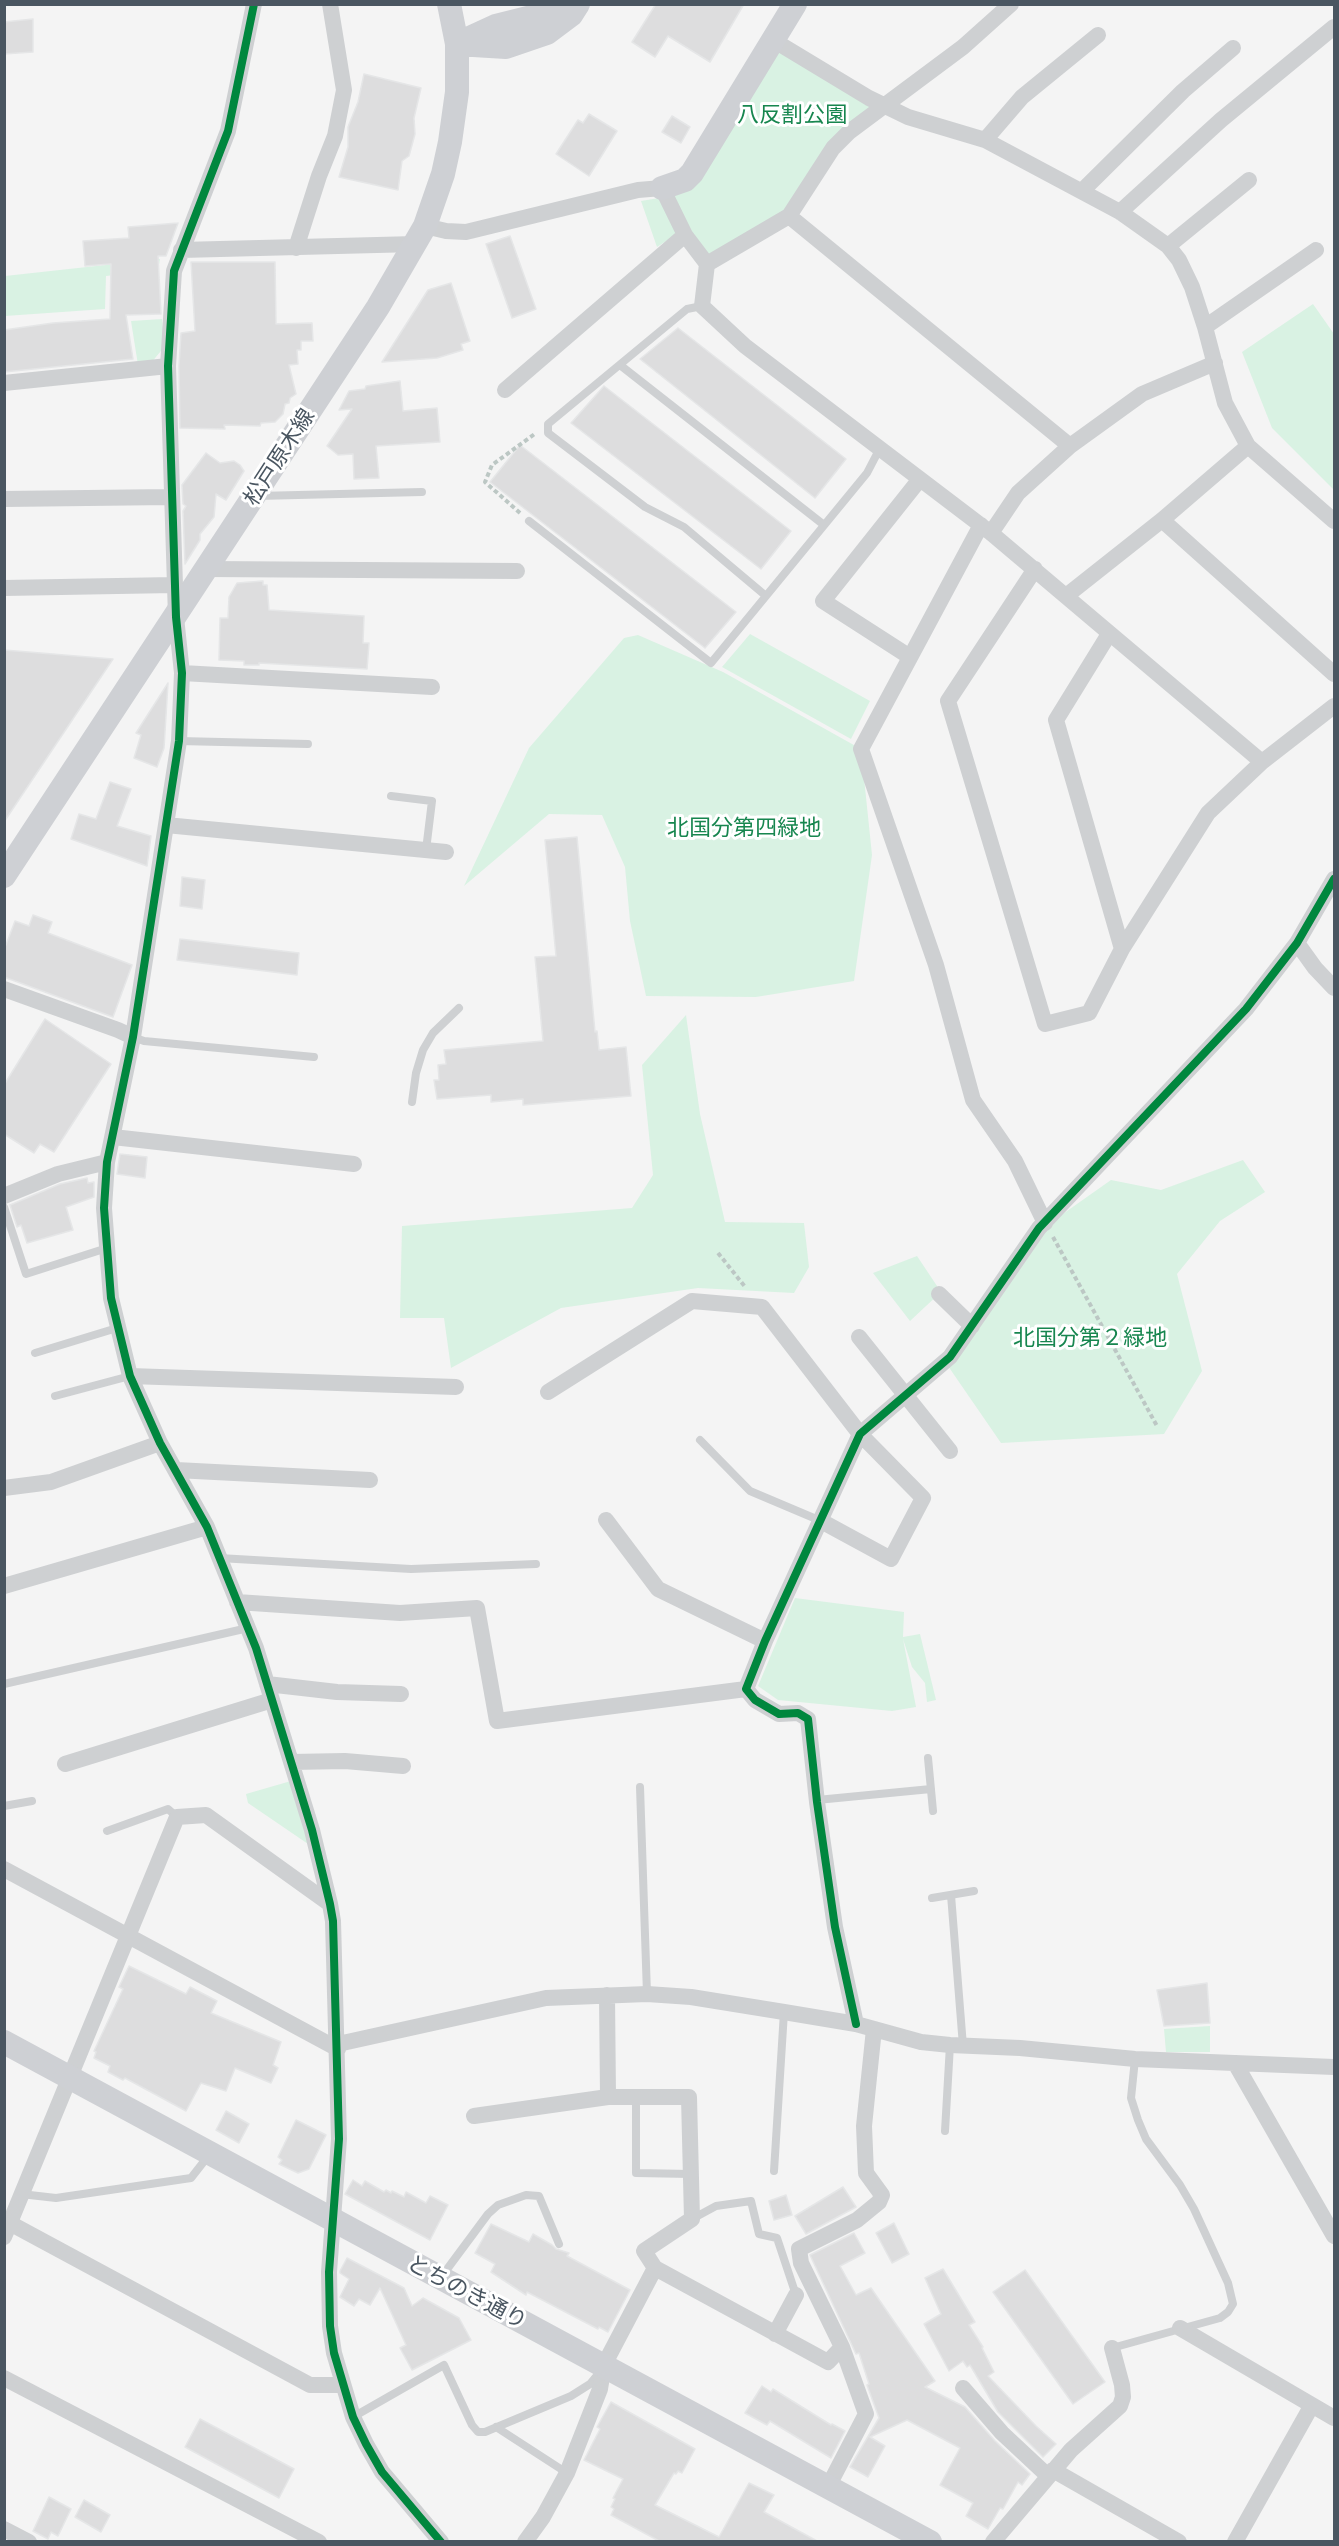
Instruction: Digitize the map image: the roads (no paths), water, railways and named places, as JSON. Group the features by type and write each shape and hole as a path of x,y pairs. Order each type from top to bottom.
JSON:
{"street":[{"path":"254,4 228,131 174,271 168,366 174,585 182,672 179,741 133,1037 107,1162 104,1208 111,1298 130,1376 160,1443 207,1527 248,1628 312,1830 330,1904 333,1921 338,2046 339,2139 329,2272 330,2326 342,2385 353,2417 382,2472 441,2541"},
{"path":"296,248 319,176 335,136 344,90 330,4"},
{"name":"松戸原木線","path":"4,876 378,307 421,235 443,174 457,92 457,44 449,4"},
{"path":"457,44 496,26 537,16 555,4"},
{"path":"457,44 506,47 547,33 572,15 578,4"},
{"path":"181,250 296,248 446,231 466,232 638,190 662,188 684,180 692,173 795,4"},
{"path":"707,264 789,216 832,148 884,105 963,47 1011,4"},
{"path":"1120,213 1221,120 1335,27"},
{"path":"985,140 1022,97 1098,34"},
{"path":"774,40 908,117 985,140 1120,213 1168,246 1179,260 1192,287 1226,403 1248,446 1335,522"},
{"path":"1082,191 1183,91 1233,48"},
{"path":"1168,246 1249,180"},
{"path":"662,188 685,235 707,264 702,306 745,346 986,529 1262,762"},
{"path":"789,216 1070,446"},
{"path":"505,390 685,235"},
{"path":"1205,327 1316,250"},
{"path":"1045,1223 1015,1161 974,1100 936,965 861,750 910,657 986,529 1018,493 1070,446 1142,394 1215,363"},
{"path":"4,383 168,366"},
{"path":"1066,596 1162,520 1248,446"},
{"path":"910,657 823,602 920,479"},
{"path":"4,500 170,497"},
{"path":"1162,520 1335,674"},
{"path":"207,569 517,572"},
{"path":"1035,569 948,701 1046,1024 1089,1013 1122,950 1209,813 1262,762 1335,706"},
{"path":"4,588 174,585"},
{"path":"1109,634 1056,720 1122,950"},
{"path":"182,672 432,687"},
{"path":"166,825 446,852"},
{"path":"746,1689 765,1641 860,1434 950,1358 1045,1223 1246,1009 1297,943 1335,879"},
{"path":"1297,943 1315,968 1335,988"},
{"path":"4,989 133,1037"},
{"path":"113,1137 354,1164"},
{"path":"4,1196 58,1174 107,1162"},
{"path":"939,1294 972,1326"},
{"path":"548,1392 692,1301 762,1307 860,1434 923,1498 891,1559 821,1521"},
{"path":"859,1337 907,1394 950,1451"},
{"path":"130,1376 456,1387"},
{"path":"4,1488 51,1482 160,1443"},
{"path":"176,1470 370,1480"},
{"path":"606,1520 658,1589 765,1641"},
{"path":"4,1586 207,1527"},
{"path":"237,1602 400,1612 477,1608 497,1720 746,1689"},
{"path":"746,1689 755,1700 779,1714 798,1713 808,1719 835,1927 856,2024"},
{"path":"65,1764 269,1692 401,1694"},
{"path":"291,1762 345,1761 403,1766"},
{"path":"330,1904 206,1815 177,1817 6,2227 310,2385 342,2385"},
{"path":"4,1869 128,1937 338,2046 546,1998 647,1994 691,1997 856,2024 921,2042 1020,2048 1135,2059 1335,2067"},
{"path":"607,1995 608,2097"},
{"path":"828,2487 866,2414 842,2347 801,2264 800,2249 857,2220 879,2202 882,2195 866,2173 865,2161 864,2126 874,2029"},
{"name":"とちのき通り","path":"4,2042 930,2541"},
{"path":"1235,2063 1335,2236"},
{"path":"474,2116 608,2097 689,2097 692,2219 644,2251 655,2268 828,2362 842,2347"},
{"path":"525,2541 543,2517 567,2474 600,2389 604,2366 655,2268"},
{"path":"775,2334 796,2295"},
{"path":"1180,2328 1335,2418"},
{"path":"993,2541 1071,2450 1120,2406 1123,2397 1122,2385 1112,2348"},
{"path":"4,2378 319,2541"},
{"path":"963,2388 1002,2433 1050,2473 1179,2541"},
{"path":"1235,2541 1312,2405"},
{"path":"4,2529 29,2541"}],"lane":[{"path":"702,306 687,309 548,424 548,433 645,507 684,527 766,596"},
{"path":"620,365 824,525"},
{"path":"530,521 711,663 867,473 880,448"},
{"path":"253,496 422,492"},
{"path":"179,741 308,744"},
{"path":"391,796 432,801 426,850"},
{"path":"412,1101 416,1073 423,1050 434,1034 459,1008"},
{"path":"133,1037 144,1041 314,1057"},
{"path":"4,1207 26,1274 108,1248"},
{"path":"35,1353 117,1328"},
{"path":"55,1396 130,1376"},
{"path":"700,1440 750,1491 821,1521"},
{"path":"219,1558 411,1569 536,1564"},
{"path":"4,1684 248,1628"},
{"path":"928,1758 933,1811"},
{"path":"640,1787 647,1994"},
{"path":"817,1800 931,1789"},
{"path":"4,1806 32,1801"},
{"path":"107,1832 168,1809 177,1817"},
{"path":"932,1898 974,1891"},
{"path":"945,2131 956,2045 951,1895"},
{"path":"774,2171 784,2012"},
{"path":"1112,2348 1220,2318 1233,2304 1213,2247 1194,2209 1180,2185 1146,2139 1138,2120 1131,2098 1135,2059"},
{"path":"636,2097 636,2173 691,2174"},
{"path":"21,2194 56,2198 191,2178 211,2152"},
{"path":"441,2278 488,2214 498,2205 526,2195 539,2196 559,2244"},
{"path":"692,2219 716,2206 751,2200 759,2234 777,2238 796,2295"},
{"path":"353,2417 444,2365 472,2425 478,2432 496,2427 570,2396 590,2384 604,2366"},
{"path":"496,2427 567,2474"}],"park label":[{"name":"八反割公園","path":"792,115"},
{"name":"北国分第四緑地","path":"744,828"},
{"name":"北国分第２緑地","path":"1090,1338"}]}
